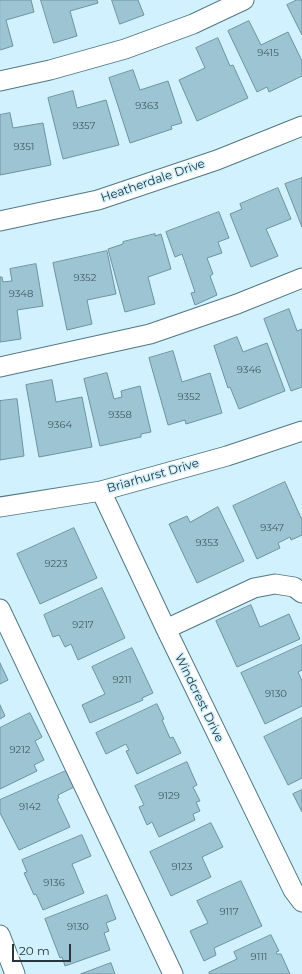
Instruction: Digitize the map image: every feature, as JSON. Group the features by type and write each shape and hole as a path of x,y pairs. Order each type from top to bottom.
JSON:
{"street":[{"path":"0,81 50,70 125,49 193,24 244,0"},
{"name":"Heatherdale Drive","path":"0,221 98,200 217,160 302,126"},
{"path":"0,367 150,334 237,304 302,278"},
{"name":"Briarhurst Drive","path":"0,507 101,491 227,456 302,431"},
{"name":"Windcrest Drive","path":"101,491 166,630 293,890 302,902"},
{"path":"166,630 254,588 276,584 294,587 302,593"},
{"path":"0,609 173,974"},
{"path":"0,935 15,974"}],"building":[{"path":"0,0 31,0 34,12 6,20 13,46 0,50"},
{"path":"41,0 97,0 98,3 70,11 77,36 54,43"},
{"path":"112,0 138,0 144,15 120,24"},
{"path":"297,0 302,0 302,35 287,5"},
{"path":"249,21 261,45 288,32 302,61 302,76 269,92 267,87 257,92 228,31"},
{"path":"218,38 230,66 233,65 248,98 197,121 179,80 205,68 196,48"},
{"path":"133,70 140,90 168,81 182,123 171,126 172,129 130,143 109,78"},
{"path":"73,91 77,108 106,100 119,145 63,159 48,98"},
{"path":"10,113 13,128 43,123 51,165 0,175 0,115"},
{"path":"302,178 302,227 285,184"},
{"path":"278,188 291,219 266,229 278,256 251,267 230,214 242,209 240,204"},
{"path":"219,212 229,238 218,242 222,253 207,258 213,274 210,276 217,295 195,305 191,293 195,292 182,254 175,257 166,232"},
{"path":"155,234 155,236 161,234 171,269 148,277 155,304 125,312 108,249 123,244 123,242"},
{"path":"107,251 116,294 87,300 92,324 67,330 53,263"},
{"path":"36,264 43,306 17,310 21,339 0,342 0,277 2,277 3,282 12,281 10,269"},
{"path":"289,309 297,331 302,329 302,387 291,391 264,319"},
{"path":"237,337 243,352 267,343 285,391 239,409 230,387 228,388 214,346"},
{"path":"173,351 182,382 210,373 222,413 186,424 185,420 168,425 149,358"},
{"path":"107,373 114,399 122,397 121,391 140,386 151,432 141,434 141,437 100,446 84,379"},
{"path":"52,380 56,402 82,397 92,447 39,457 26,385"},
{"path":"17,399 24,456 0,460 0,401"},
{"path":"285,482 302,520 302,535 291,540 290,537 278,543 280,548 257,559 233,506"},
{"path":"218,507 244,561 197,583 169,524 187,516 190,522"},
{"path":"74,528 97,578 40,604 17,554"},
{"path":"102,588 125,638 78,660 71,644 65,647 59,635 53,637 44,615"},
{"path":"251,605 260,627 289,614 300,639 237,667 216,621"},
{"path":"302,645 302,670 298,672 302,681 302,706 265,724 241,673"},
{"path":"132,648 153,693 142,698 143,700 90,723 82,705 105,694 92,667"},
{"path":"0,663 8,680 0,684"},
{"path":"157,704 170,738 173,737 181,753 137,774 126,751 129,750 126,744 106,754 96,733"},
{"path":"0,705 5,716 0,719"},
{"path":"30,713 42,737 35,741 44,760 34,765 37,771 0,789 0,728"},
{"path":"302,718 302,778 288,785 264,737"},
{"path":"187,762 197,785 193,787 200,801 196,802 200,811 193,814 195,820 159,837 152,822 147,825 139,807 144,805 135,786"},
{"path":"66,771 74,787 58,795 59,798 57,799 70,827 19,850 0,813 0,800"},
{"path":"302,790 302,812 293,794"},
{"path":"211,823 223,847 202,857 211,877 171,896 150,852"},
{"path":"82,835 91,856 72,864 84,893 43,910 24,873 27,872 22,860"},
{"path":"241,881 262,926 214,948 216,955 204,961 190,931 208,923 197,901"},
{"path":"107,895 116,919 106,923 109,931 104,933 110,950 65,966 62,957 60,958 45,919"},
{"path":"271,935 279,951 276,952 277,954 281,954 290,974 209,974 209,972 237,959 234,952"},
{"path":"111,963 115,974 81,974"}]}
